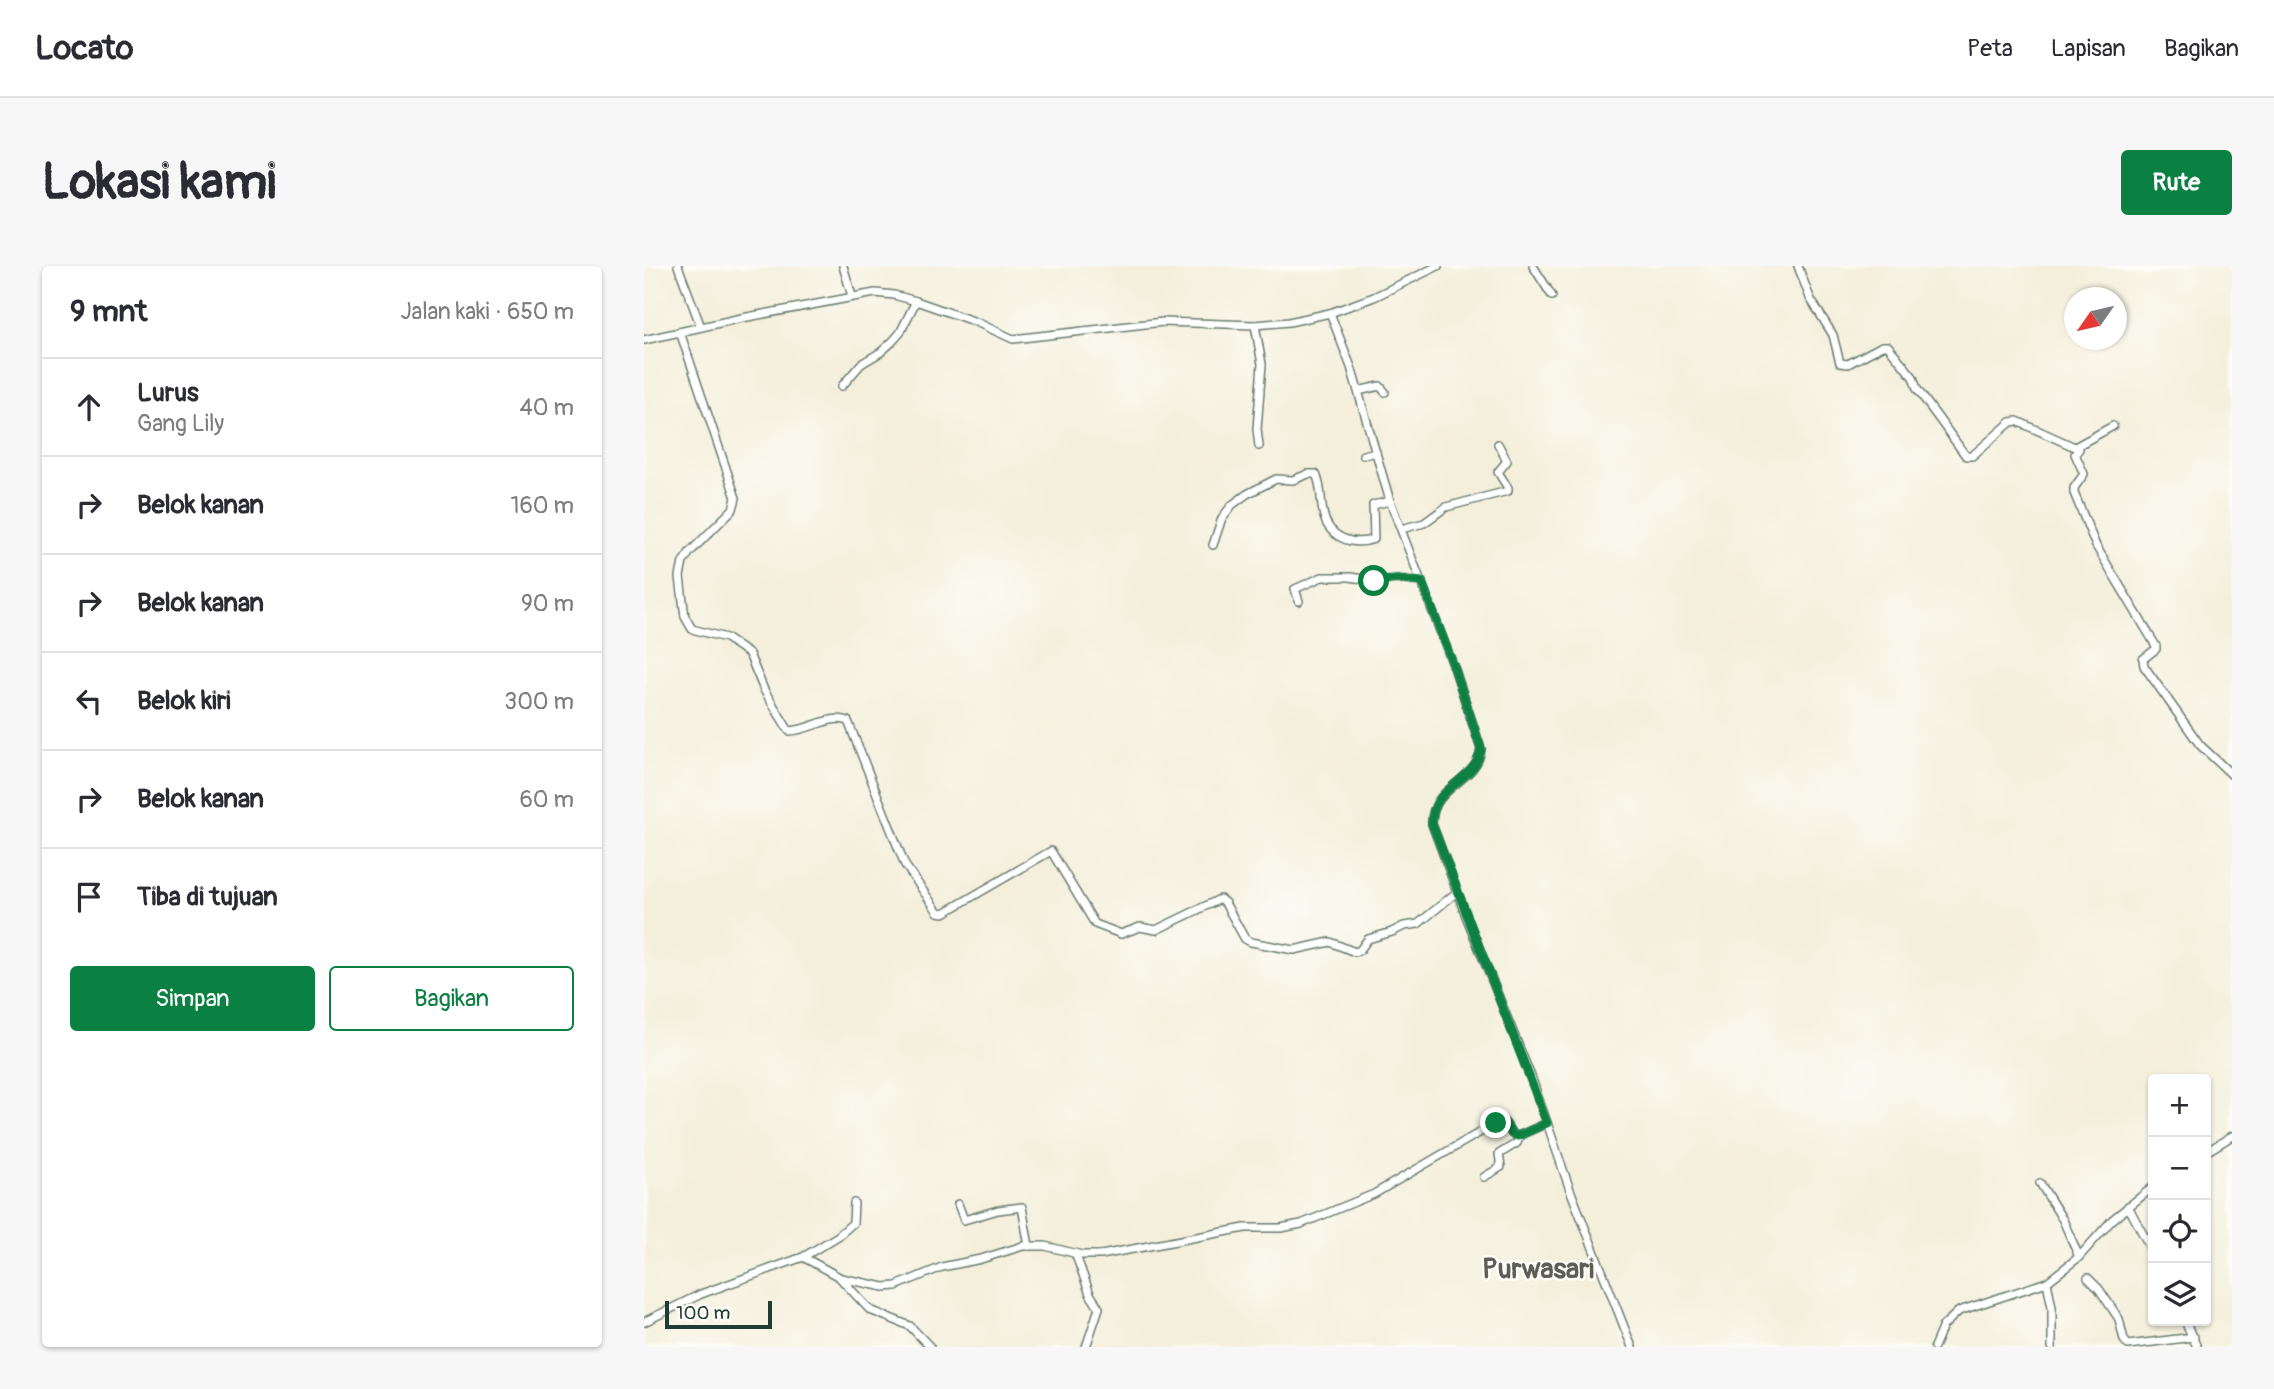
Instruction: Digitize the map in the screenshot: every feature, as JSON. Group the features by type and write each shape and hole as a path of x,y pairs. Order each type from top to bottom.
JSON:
{"street":[{"path":"678,266 701,327"},
{"path":"843,266 852,296"},
{"path":"644,340 875,293 894,295 976,322 1013,339 1163,322 1255,325 1290,322 1330,313 1374,297 1438,266"},
{"path":"1533,266 1552,296"},
{"path":"1798,266 1810,298 1833,335 1840,363 1848,363 1882,346 1888,346 1913,376 1917,389 1966,456 1972,456 2011,422 2017,421 2079,449 2075,454 2084,474 2073,491 2083,517 2128,603 2157,648 2143,659 2144,666 2200,745 2232,775"},
{"path":"842,386 861,364 881,352 900,333 916,302"},
{"path":"1330,313 1359,391 1390,501 1455,670 1481,749 1480,759 1473,769 1448,789 1432,812 1432,824 1632,1347"},
{"path":"1255,325 1262,364 1257,429 1259,446"},
{"path":"680,332 736,500 733,509 683,562 680,577 686,621 696,632 726,638 749,654 762,687 789,731 833,719 848,721 905,866 938,912 944,913 1051,851 1094,924 1121,934 1140,927 1156,930 1220,899 1225,903 1245,939 1251,942 1294,950 1330,942 1355,952 1360,950 1368,939 1421,923 1457,892"},
{"path":"1359,391 1380,386 1385,392"},
{"path":"2075,447 2113,426"},
{"path":"1401,529 1427,522 1446,507 1508,491 1498,472 1507,461 1498,444"},
{"path":"1363,455 1376,452"},
{"path":"1213,545 1222,519 1232,505 1261,486 1276,480 1293,480 1316,474 1323,498 1322,511 1325,521 1342,539 1349,542 1374,539 1373,506 1390,501"},
{"path":"1299,601 1295,589 1319,578 1350,577 1376,581 1397,579 1422,582"},
{"path":"803,1257 841,1278 884,1287 896,1286 942,1267 1029,1246 1075,1254 1101,1255 1245,1228 1281,1228 1301,1224 1374,1194 1496,1123 1505,1123 1514,1136 1547,1123"},
{"path":"1485,1177 1501,1167 1500,1153 1517,1143 1521,1135"},
{"path":"2211,1149 2232,1136"},
{"path":"2040,1183 2063,1220 2079,1257"},
{"path":"1934,1347 1943,1326 1959,1311 2047,1282 2079,1257 2112,1220 2148,1191"},
{"path":"644,1321 701,1294 803,1257 838,1236 853,1223 854,1203"},
{"path":"958,1204 964,1220 998,1210 1022,1207 1029,1246"},
{"path":"2128,1206 2148,1244"},
{"path":"1075,1254 1090,1294 1099,1308 1086,1347"},
{"path":"841,1278 870,1310 910,1326 930,1347"},
{"path":"2088,1278 2119,1319 2124,1340 2128,1345 2194,1337"},
{"path":"2047,1282 2052,1307 2052,1347"},
{"path":"2188,1326 2197,1347"}],"district":[{"name":"Purwasari","path":"1538,1268"}],"route":[{"path":"1374,581 1397,579 1422,582 1481,749 1480,759 1473,769 1448,789 1435,805 1432,824 1547,1123 1518,1136 1514,1136 1505,1123 1496,1123"}]}
